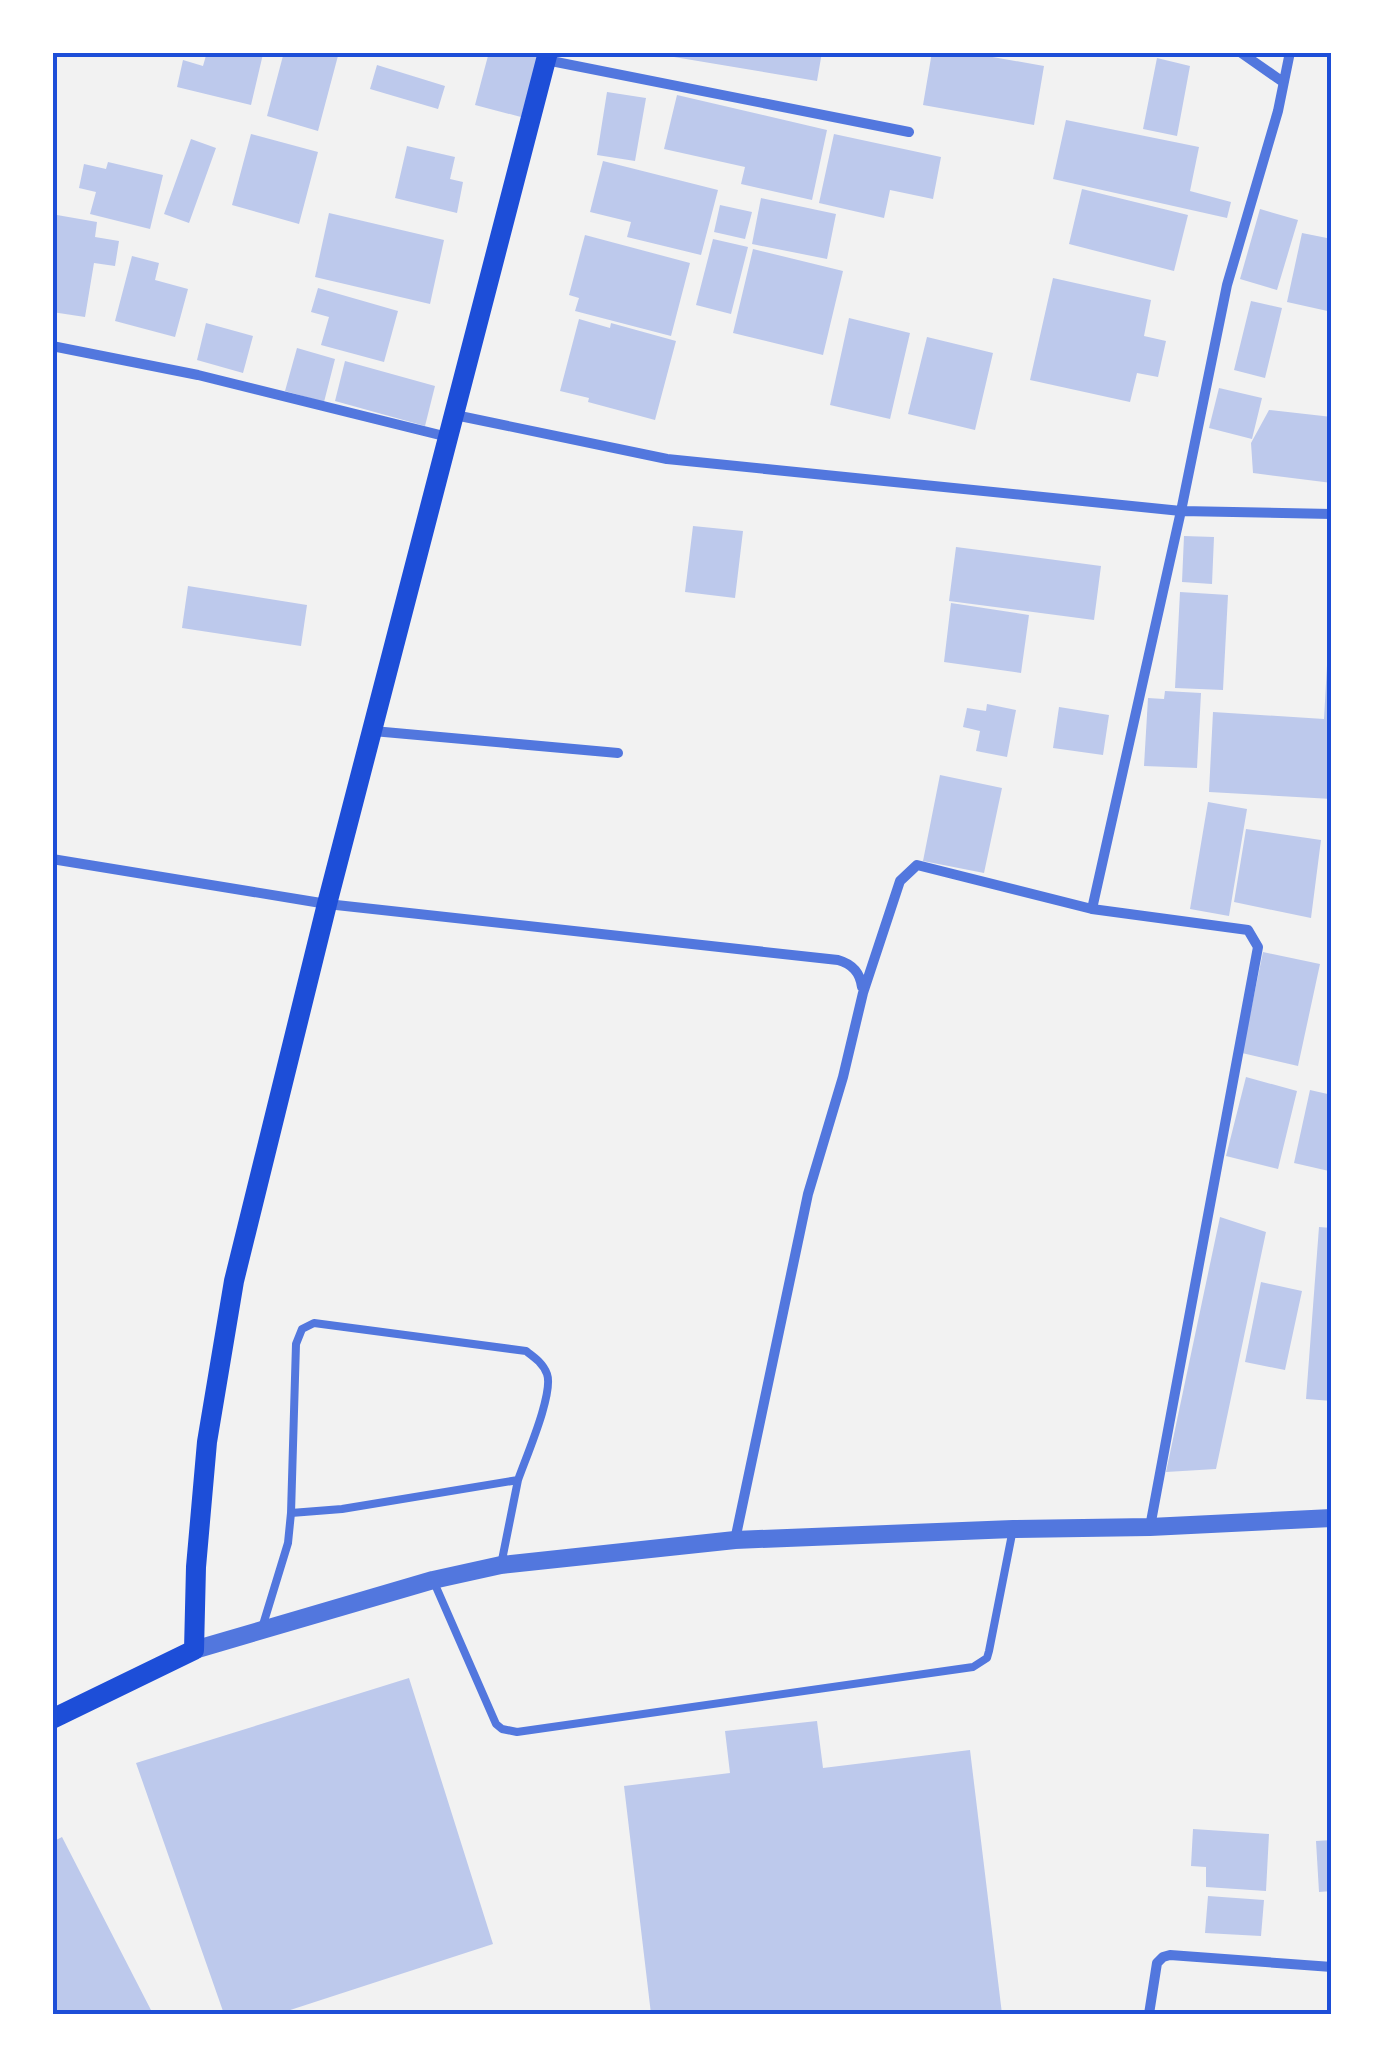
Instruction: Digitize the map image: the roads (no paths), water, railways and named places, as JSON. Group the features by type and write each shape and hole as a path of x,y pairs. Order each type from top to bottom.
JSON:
{"main road":[{"path":"52,1719 194,1650 196,1566 207,1442 230,1300 327,904 548,56"}],"street":[{"path":"1240,52 1283,82"},
{"path":"1092,909 1226,285 1278,110 1290,52"},
{"path":"548,56 909,132"},
{"path":"52,346 198,376 448,438"},
{"path":"454,415 666,459 1180,511 1332,514"},
{"path":"372,731 618,753"},
{"path":"52,859 327,904 838,960 849,964 861,977 863,993"},
{"path":"735,1540 808,1194 843,1078 863,993 900,881 917,864 1092,909 1248,930 1258,947 1150,1527"},
{"path":"194,1650 433,1580 500,1565 735,1540 1332,1518"},
{"path":"1149,2014 1157,1964 1170,1955 1332,1966"}],"lane":[{"path":"262,1629 288,1543 296,1344 302,1329 314,1322 526,1350 540,1361 548,1375 548,1393 518,1480 500,1565"},
{"path":"291,1513 342,1509 518,1480"},
{"path":"433,1580 496,1724 517,1732 973,1666 987,1658 1014,1529"}]}
